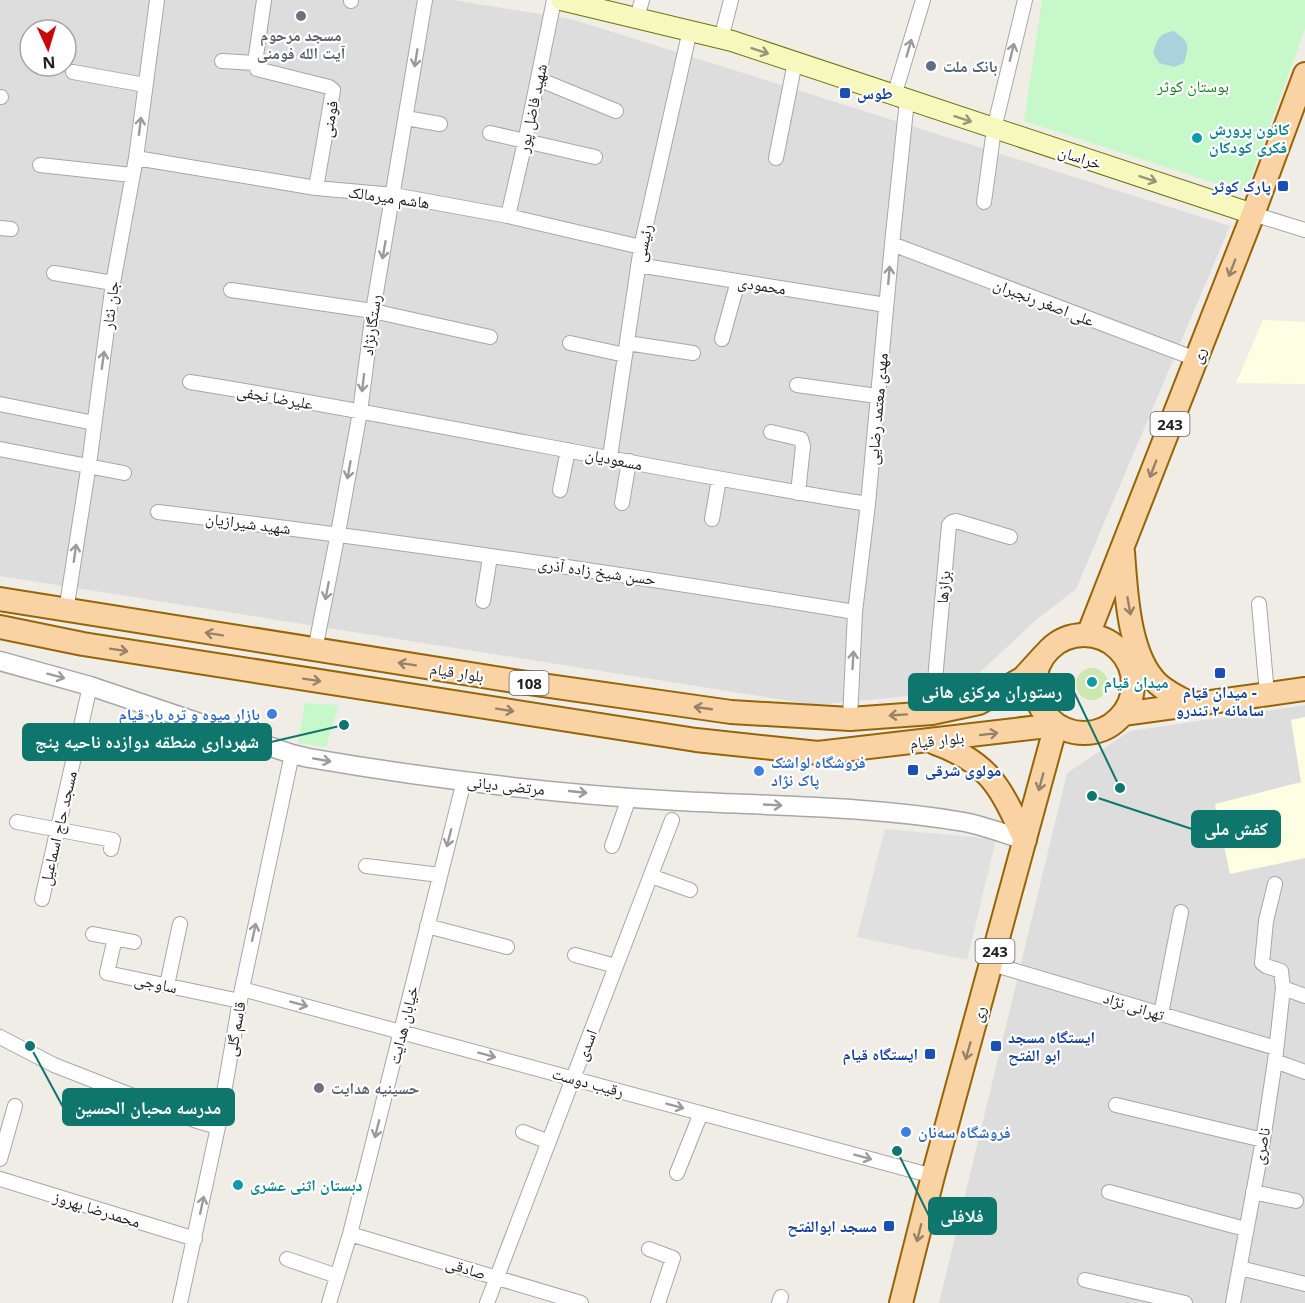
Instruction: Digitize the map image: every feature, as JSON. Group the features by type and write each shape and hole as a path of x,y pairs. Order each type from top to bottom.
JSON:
{"main road":[{"name":"خراسان","path":"562,0 640,9 690,30 795,62 1253,214"},
{"name":"ری","path":"1088,635 1253,214 1305,74"},
{"path":"1122,548 1127,597 1139,652 1156,682 1175,696 1193,705"},
{"name":"بلوار قیام","path":"0,599 315,650 731,711 850,718 932,712 979,703 1023,678 1044,655"},
{"name":"بلوار قیام","path":"0,627 82,644 696,740 818,753 1056,725"},
{"path":"1088,635 1102,638 1124,654 1133,680 1133,694 1123,714 1113,725 1099,732 1076,733 1056,725 1045,715 1037,701 1036,669 1044,655 1056,644 1071,637 1088,635"},
{"path":"1123,714 1305,689"},
{"path":"932,712 939,727 937,735 931,741 959,751 985,770 1007,801 1025,840"},
{"name":"ری","path":"901,1303 933,1176 1056,725"}],"street":[{"name":"جان نثار","path":"66,611 113,283 135,158 157,0"},
{"path":"222,61 255,63 264,0"},
{"name":"رستگارنژاد","path":"315,650 360,412 372,311 425,0"},
{"name":"شهید فاضل پور","path":"508,216 538,79 562,0"},
{"path":"721,39 731,0"},
{"name":"مهدی معتمد رضایی","path":"850,718 855,612 868,504 892,244 901,98 923,0"},
{"path":"984,202 994,129 1025,0"},
{"name":"رئیسی","path":"610,458 641,247 690,30"},
{"path":"776,159 795,62"},
{"name":"فومنی","path":"255,63 260,71 330,87 333,90 316,188"},
{"path":"78,73 145,85"},
{"path":"538,79 616,111"},
{"path":"406,118 440,124"},
{"path":"490,133 595,157"},
{"name":"هاشم میرمالک","path":"135,158 316,188 393,195 508,216 641,247"},
{"path":"40,165 132,174"},
{"path":"1253,214 1305,230"},
{"name":"علی اصغر رنجبران","path":"892,244 1196,359"},
{"name":"محمودی","path":"638,265 886,305"},
{"path":"54,273 113,283"},
{"path":"722,339 738,281"},
{"path":"231,290 372,311 490,337"},
{"path":"570,343 693,353"},
{"name":"علیرضا نجفی","path":"190,382 360,412"},
{"path":"797,385 878,396"},
{"path":"0,404 94,423"},
{"name":"مسعودیان","path":"360,412 719,479 868,504"},
{"path":"771,432 801,439 803,446 798,493"},
{"path":"0,449 87,468 124,473"},
{"path":"560,490 568,450"},
{"path":"621,503 629,461"},
{"path":"712,519 719,479"},
{"name":"شهید شیرازیان","path":"158,512 338,533"},
{"name":"بزازها","path":"932,712 949,525 956,521 1010,537"},
{"name":"حسن شیخ زاده آذری","path":"338,533 490,557 616,573 855,612"},
{"path":"483,601 490,557"},
{"path":"1259,604 1267,694"},
{"name":"مرتضی دیانی","path":"1,666 90,686 292,754 367,768 464,781 629,798 837,808 927,817 966,822 1025,840"},
{"name":"مسجد حاج اسماعیل","path":"42,899 90,686"},
{"name":"قاسم گلی","path":"180,1303 218,1127 241,995 292,754"},
{"name":"خیابان‌ هدایت","path":"329,1303 350,1234 464,781"},
{"path":"612,846 629,798"},
{"name":"اسدی","path":"487,1303 672,820"},
{"path":"17,822 113,840 111,849"},
{"path":"366,866 440,875"},
{"path":"651,876 690,890"},
{"path":"1275,884 1266,921 1262,963 1281,971 1283,988 1305,996"},
{"path":"1161,1014 1181,912"},
{"path":"167,985 180,924"},
{"path":"427,926 507,947"},
{"path":"93,934 134,942"},
{"name":"ساوجی","path":"115,938 107,973 167,985 241,995"},
{"path":"575,955 616,966"},
{"name":"تهرانی نژاد","path":"992,964 1161,1014 1275,1054 1305,1072"},
{"name":"ناصری","path":"1233,1303 1263,1140 1283,988"},
{"name":"رقیب دوست","path":"241,995 401,1032 933,1176"},
{"path":"0,1037 54,1065 197,1121 218,1127"},
{"path":"1116,1105 1263,1140"},
{"path":"0,1159 15,1106"},
{"path":"677,1173 701,1113"},
{"path":"523,1132 549,1142"},
{"name":"محمدرضا بهروز","path":"0,1179 195,1239"},
{"path":"1109,1192 1245,1229"},
{"path":"1253,1192 1296,1201"},
{"name":"صادقی","path":"350,1234 581,1303"},
{"path":"649,1249 673,1258 658,1303"},
{"path":"287,1259 337,1276"},
{"path":"1240,1269 1305,1284"},
{"path":"1085,1280 1185,1303"}],"shaded area":[{"path":"0,0 453,0 571,19 1230,226 1076,589 1036,620 960,691 816,705 0,576"},
{"path":"1263,320 1305,322 1305,384 1236,383"},
{"path":"1305,705 1305,1303 939,1303 1067,773 1130,731"},
{"path":"1305,717 1305,858 1230,874 1215,804 1301,782 1291,720"},
{"path":"885,829 996,839 967,960 857,937"}],"green space":[{"name":"بوستان کوثر","path":"1042,0 1305,0 1305,29 1245,193 1024,121"},
{"name":"میدان قیام","path":"1092,668 1103,673 1108,684 1103,695 1092,700 1081,695 1076,684 1081,673"},
{"path":"305,703 339,705 326,747 298,743"}],"water":[{"path":"1174,31 1187,44 1187,52 1184,63 1174,67 1159,63 1153,53 1159,38"}],"place":[{"name":"مسجد مرحوم آیت الله فومنی","path":"301,16"},
{"name":"بانک ملت","path":"931,66"},
{"name":"طوس","path":"845,93"},
{"name":"کانون پرورش فکری کودکان","path":"1197,138"},
{"name":"پارک کوثر","path":"1283,186"},
{"name":"میدان قیام - سامانه ۲ تندرو","path":"1220,673"},
{"name":"میدان قیام","path":"1092,682"},
{"name":"بازار میوه و تره بار قیام","path":"272,714"},
{"name":"شهرداری منطقه دوازده ناحیه پنج","path":"344,725"},
{"name":"مولوی شرقی","path":"913,770"},
{"name":"فروشگاه لواشک پاک نژاد","path":"759,771"},
{"name":"رستوران مرکزی هانی","path":"1120,788"},
{"name":"کفش ملی","path":"1092,796"},
{"name":"مدرسه محبان الحسین","path":"30,1046"},
{"name":"ایستگاه مسجد ابو الفتح","path":"996,1046"},
{"name":"ایستگاه قیام","path":"930,1054"},
{"name":"حسینیه هدایت","path":"319,1088"},
{"name":"فروشگاه سه‌نان","path":"906,1132"},
{"name":"فلافلی","path":"897,1151"},
{"name":"دبستان اثنی عشری","path":"238,1185"},
{"name":"مسجد ابوالفتح","path":"889,1226"}]}
